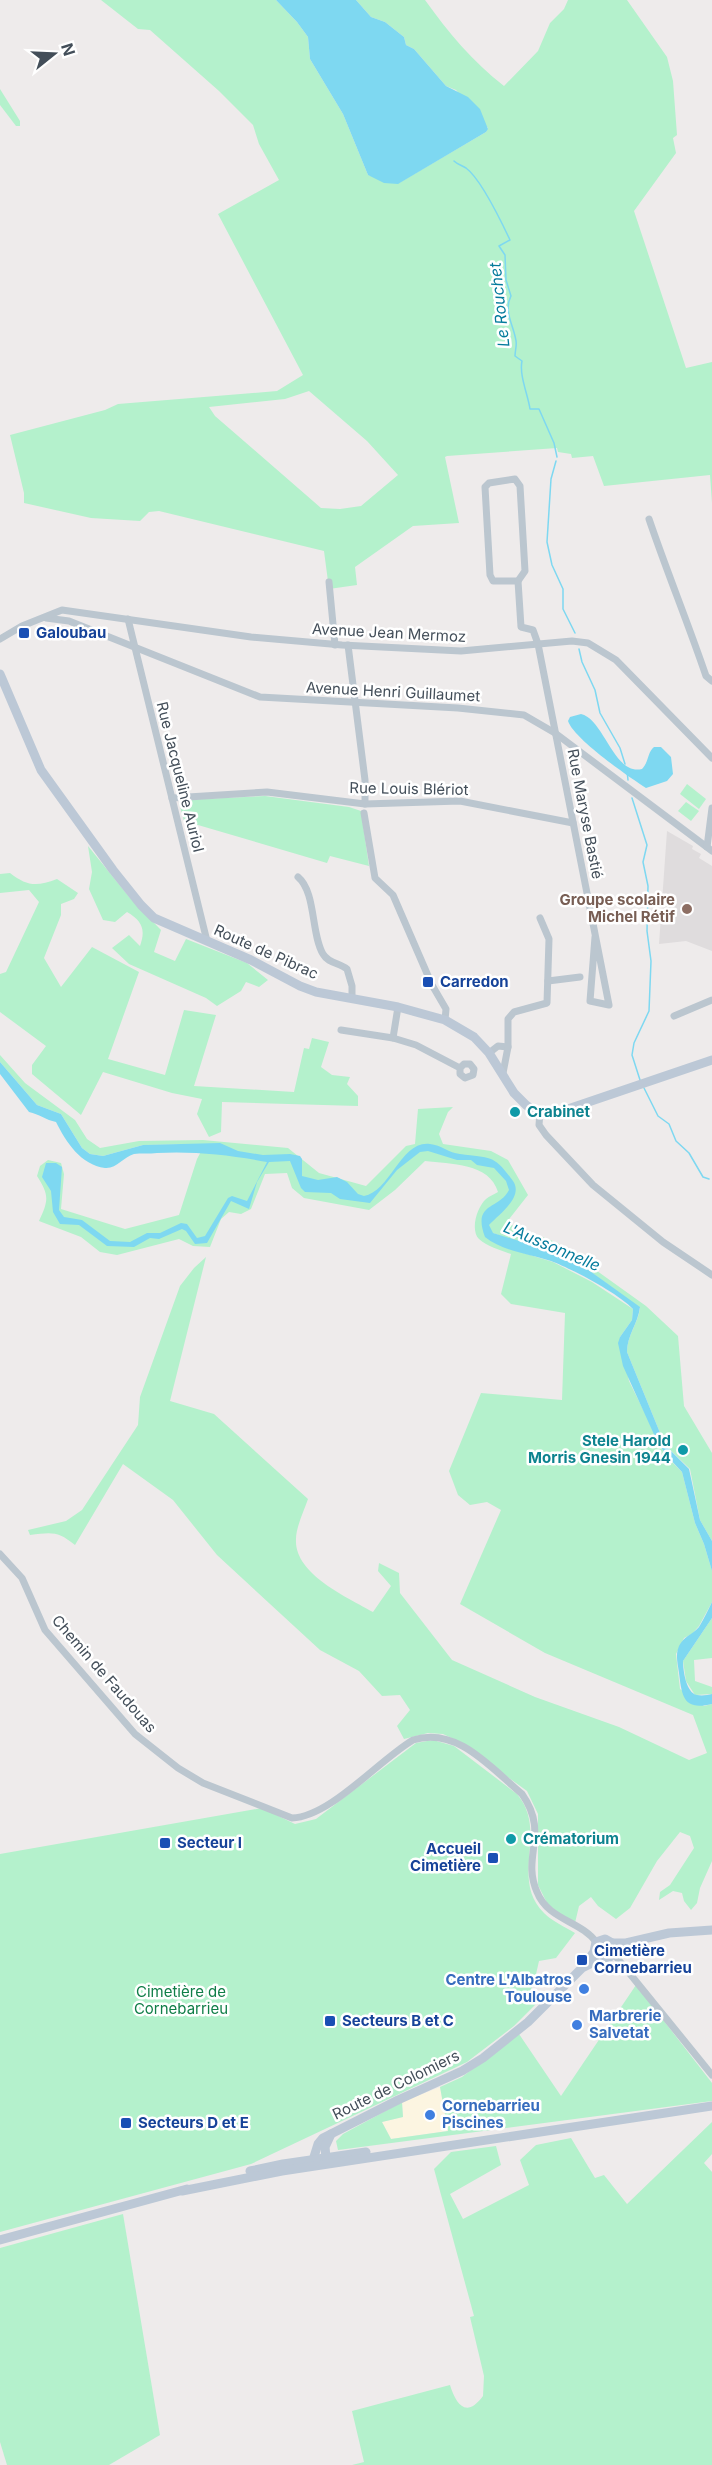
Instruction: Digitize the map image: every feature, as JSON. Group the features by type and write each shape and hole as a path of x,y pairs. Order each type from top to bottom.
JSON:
{"main road":[{"name":"Route de Pibrac","path":"1,674 41,770 113,870 154,918 251,960 300,986 398,1007 445,1020 474,1037 489,1053 520,1099 540,1112"},
{"path":"540,1112 549,1114 562,1111 712,1060"},
{"name":"Route de Colomiers","path":"319,2160 318,2144 331,2134 462,2071 483,2058 541,2010 582,1968 605,1951 626,1943 669,1933 712,1930"},
{"path":"0,2240 250,2171 712,2106"}],"street":[{"path":"518,581 497,582 491,578 485,487 489,483 515,480 520,486 525,571 518,581 521,627 533,630 538,644"},
{"path":"649,519 672,588 680,600 706,676 712,681"},
{"path":"329,582 335,645"},
{"name":"Avenue Jean Mermoz","path":"22,626 62,610 73,610 251,637 335,645 461,651 572,640 600,648 616,660 712,758"},
{"name":"Avenue Henri Guillaumet","path":"44,618 69,621 134,649 260,697 458,708 524,715 538,721 555,733 709,849"},
{"name":"Rue Jacqueline Auriol","path":"128,619 207,941"},
{"path":"0,631 22,626"},
{"path":"0,639 22,626"},
{"name":"Rue Maryse Bastié","path":"538,644 609,1005 590,1001 595,937"},
{"path":"348,645 365,780 365,804"},
{"name":"Rue Louis Blériot","path":"172,798 267,792 365,804 460,801 573,823"},
{"path":"709,849 712,808"},
{"path":"364,813 375,878 393,895 432,985 446,1009 445,1020"},
{"path":"298,877 304,881 321,950 329,960 347,969 352,986 352,998"},
{"path":"503,1073 508,1047 508,1019 514,1012 547,1003 549,939 540,918"},
{"path":"548,981 579,977"},
{"path":"674,1016 712,1000"},
{"path":"393,1038 398,1007"},
{"path":"340,1030 393,1038 416,1045 460,1068"},
{"path":"489,1053 498,1047 508,1047"},
{"path":"540,1112 539,1125 546,1135 592,1185 663,1242 712,1275"},
{"name":"Chemin de Faudouas","path":"0,1554 22,1578 45,1630 124,1722 148,1745 203,1784 286,1816 302,1818 323,1809 413,1740 424,1736 436,1736 458,1743 522,1794 529,1804 535,1818 536,1832 532,1868 537,1894 552,1912 590,1935 621,1964 644,1988 712,2075"}],"shaded area":[{"name":"Groupe scolaire Michel Rétif","path":"667,831 693,846 692,849 701,854 699,858 712,866 712,951 686,941 659,944"},
{"path":"440,2087 448,2131 391,2139 382,2122 403,2117 402,2102"}],"green space":[{"path":"101,0 276,0 308,37 310,59 343,114 368,175 399,183 486,132 488,128 456,90 446,86 414,49 406,45 404,37 385,22 371,17 356,0 425,0 461,46 504,86 538,51 550,23 564,9 568,0 627,0 667,57 673,81 677,135 673,138 676,153 634,211 686,368 712,362 712,503 710,475 604,486 593,456 572,458 571,454 558,452 557,448 447,456 445,457 459,523 413,526 355,567 357,585 329,589 324,551 159,511 149,512 140,521 91,518 24,503 24,493 10,435 105,410 118,404 277,391 303,375 218,214 279,180 259,144 253,125 219,91 150,30 138,29","holes":["309,391 367,441 398,475 361,506 340,509 321,508 215,416 209,407 285,399"]},
{"path":"0,89 20,121 20,126 16,126 0,105"},
{"path":"687,784 706,799 699,809 680,794"},
{"path":"265,796 349,807 361,811 369,866 330,856 327,863 198,825 186,828 179,803 181,800"},
{"path":"686,802 699,811 691,821 678,811"},
{"path":"88,846 130,898 161,930 154,952 175,961 186,939 247,963 268,980 259,987 246,982 241,991 217,1006 206,998 129,964 112,948 129,935 140,946 143,935 141,926 127,912 115,922 103,920 89,889 92,872"},
{"path":"10,873 32,884 57,879 78,893 74,899 61,904 61,915 44,958 61,987 92,947 139,972 108,1059 165,1075 184,1010 216,1015 194,1086 294,1092 304,1048 309,1049 312,1038 329,1042 321,1067 332,1075 350,1077 347,1084 358,1096 358,1106 222,1102 221,1132 209,1137 197,1114 202,1099 172,1093 103,1072 81,1115 32,1074 32,1065 46,1046 0,1012 0,974 6,972 39,902 29,890 0,893 0,874"},
{"path":"0,1055 25,1083 75,1120 87,1139 100,1148 139,1141 203,1140 288,1148 319,1173 366,1186 406,1146 415,1144 418,1109 453,1107 448,1112 439,1134 443,1144 491,1151 508,1160 528,1195 506,1223 558,1243 646,1306 678,1336 684,1406 712,1453 712,1541 700,1520 690,1469 665,1445 627,1352 640,1308 583,1266 493,1233 507,1248 553,1262 592,1282 633,1309 632,1320 620,1337 629,1381 666,1456 682,1472 695,1523 712,1571 712,1602 699,1626 692,1634 684,1638 676,1654 680,1689 704,1706 712,1704 712,1861 700,1888 697,1903 691,1910 684,1901 682,1893 673,1891 659,1900 660,1892 670,1885 694,1848 690,1836 680,1832 657,1861 630,1908 616,1919 598,1906 591,1897 579,1906 575,1923 559,1914 547,1903 538,1885 538,1814 527,1791 458,1741 443,1734 428,1733 404,1739 397,1726 410,1710 400,1695 382,1696 359,1671 320,1650 217,1555 173,1500 123,1464 75,1545 59,1535 49,1533 30,1535 28,1530 66,1521 82,1510 138,1425 140,1397 180,1286 206,1257 170,1401 214,1414 308,1499 296,1539 298,1552 313,1574 337,1592 373,1612 391,1586 378,1571 379,1563 399,1573 400,1593 452,1660 535,1697 619,1727 689,1760 707,1753 693,1715 545,1653 460,1604 501,1510 487,1502 470,1505 458,1495 449,1471 481,1393 562,1400 565,1313 511,1304 501,1294 511,1254 486,1244 476,1235 475,1224 480,1207 487,1198 498,1192 494,1182 478,1170 457,1164 425,1161 395,1190 369,1210 304,1198 292,1188 287,1173 265,1174 251,1209 241,1214 229,1212 221,1219 210,1247 193,1246 179,1239 117,1255 100,1252 81,1237 39,1221 46,1203 46,1193 37,1176 40,1166 48,1160 61,1163 64,1174 61,1209 125,1229 179,1215 197,1159 205,1144 143,1145 103,1156 90,1154 82,1148 61,1114 37,1105 0,1062"},
{"path":"712,1618 712,1658 694,1660 695,1681 712,1687 712,1694 695,1695 686,1681 683,1661"},
{"name":"Cimetière de Cornebarrieu","path":"433,1740 454,1746 517,1794 526,1809 530,1824 529,1870 534,1899 547,1916 575,1933 556,1958 539,1961 529,1993 536,2004 514,2026 467,2062 251,2164 0,2232 0,1854 262,1808 295,1824 316,1819 416,1743"},
{"path":"636,1985 712,2083 712,2101 338,2150 336,2141 343,2134 402,2102 403,2117 382,2122 391,2139 448,2131 440,2087 462,2077 519,2034 561,2096"},
{"path":"712,2122 712,2154 704,2163 712,2172 712,2465 352,2465 364,2462 352,2411 450,2385 455,2398 467,2408 472,2407 483,2396 484,2376 470,2317 474,2316 434,2169 451,2152 496,2146 501,2165 450,2194 463,2219 529,2185 520,2160 536,2145 571,2138 595,2178 604,2175 627,2204"},
{"path":"123,2214 160,2435 109,2465 7,2465 0,2442 0,2248"}],"water":[{"path":"276,0 356,0 371,17 385,22 404,37 406,45 414,49 446,86 468,97 480,109 488,129 398,184 384,183 368,175 343,114 310,59 308,37"},
{"path":"581,714 589,718 596,726 624,764 632,769 642,769 652,749 661,747 671,757 673,774 667,781 646,788 603,757 572,729 568,721 570,717"},
{"path":"0,1062 37,1105 61,1114 82,1148 90,1154 103,1156 143,1145 220,1143 238,1151 263,1155 300,1156 302,1176 318,1180 337,1177 347,1182 358,1194 364,1196 381,1186 403,1158 420,1145 430,1144 456,1153 486,1157 496,1162 516,1187 509,1205 489,1225 493,1233 545,1249 583,1266 640,1307 627,1352 665,1445 689,1469 700,1520 712,1541 712,1571 695,1523 682,1472 657,1441 623,1366 618,1343 632,1320 633,1309 606,1289 571,1270 551,1261 508,1249 485,1237 482,1226 484,1212 505,1196 509,1190 506,1181 494,1168 477,1165 471,1160 457,1160 428,1151 420,1152 397,1170 370,1203 340,1199 331,1193 305,1192 301,1188 290,1161 269,1162 257,1182 249,1209 231,1201 207,1243 195,1244 182,1229 159,1239 150,1238 134,1247 107,1246 79,1225 60,1224 53,1212 51,1191 42,1177 46,1163 56,1163 62,1167 59,1210 64,1217 82,1220 110,1241 130,1242 147,1233 160,1233 181,1223 187,1224 197,1238 205,1236 228,1198 232,1196 247,1201 267,1162 212,1154 171,1153 134,1154 113,1167 96,1166 75,1151 56,1122 29,1112 0,1074"},
{"path":"712,1602 712,1618 683,1661 690,1690 697,1695 712,1694 712,1704 702,1706 690,1703 683,1695 677,1653 683,1640 699,1627"}],"waterway":[{"name":"Le Rouchet","path":"454,161 466,168 478,182 510,240 499,246 505,255 506,280 511,296 508,307 515,335 515,356 522,361 521,367 530,409 539,409 554,443 557,457"},
{"path":"556,461 551,479 547,542 552,565 563,589 563,609 575,633"},
{"path":"579,649 582,662 595,690 600,713 620,748 625,764"},
{"path":"627,771 628,780"},
{"path":"632,798 647,845 643,862 648,886 647,931 651,961 649,1011 634,1043 632,1055 640,1080"},
{"path":"644,1088 658,1116 669,1124 676,1141 689,1153 703,1177 709,1179"}],"place":[{"name":"Galoubau","path":"24,633"},
{"name":"Groupe scolaire Michel Rétif","path":"687,909"},
{"name":"Carredon","path":"428,982"},
{"name":"Crabinet","path":"515,1112"},
{"name":"Stele Harold Morris Gnesin 1944","path":"683,1450"},
{"name":"Crématorium","path":"511,1839"},
{"name":"Secteur I","path":"165,1843"},
{"name":"Accueil Cimetière","path":"493,1858"},
{"name":"Cimetière Cornebarrieu","path":"582,1960"},
{"name":"Centre L'Albatros Toulouse","path":"584,1989"},
{"name":"Secteurs B et C","path":"330,2021"},
{"name":"Marbrerie Salvetat","path":"577,2025"},
{"name":"Cornebarrieu Piscines","path":"430,2115"},
{"name":"Secteurs D et E","path":"126,2123"}],"water label":[{"name":"L'Aussonnelle","path":"552,1246"}]}
